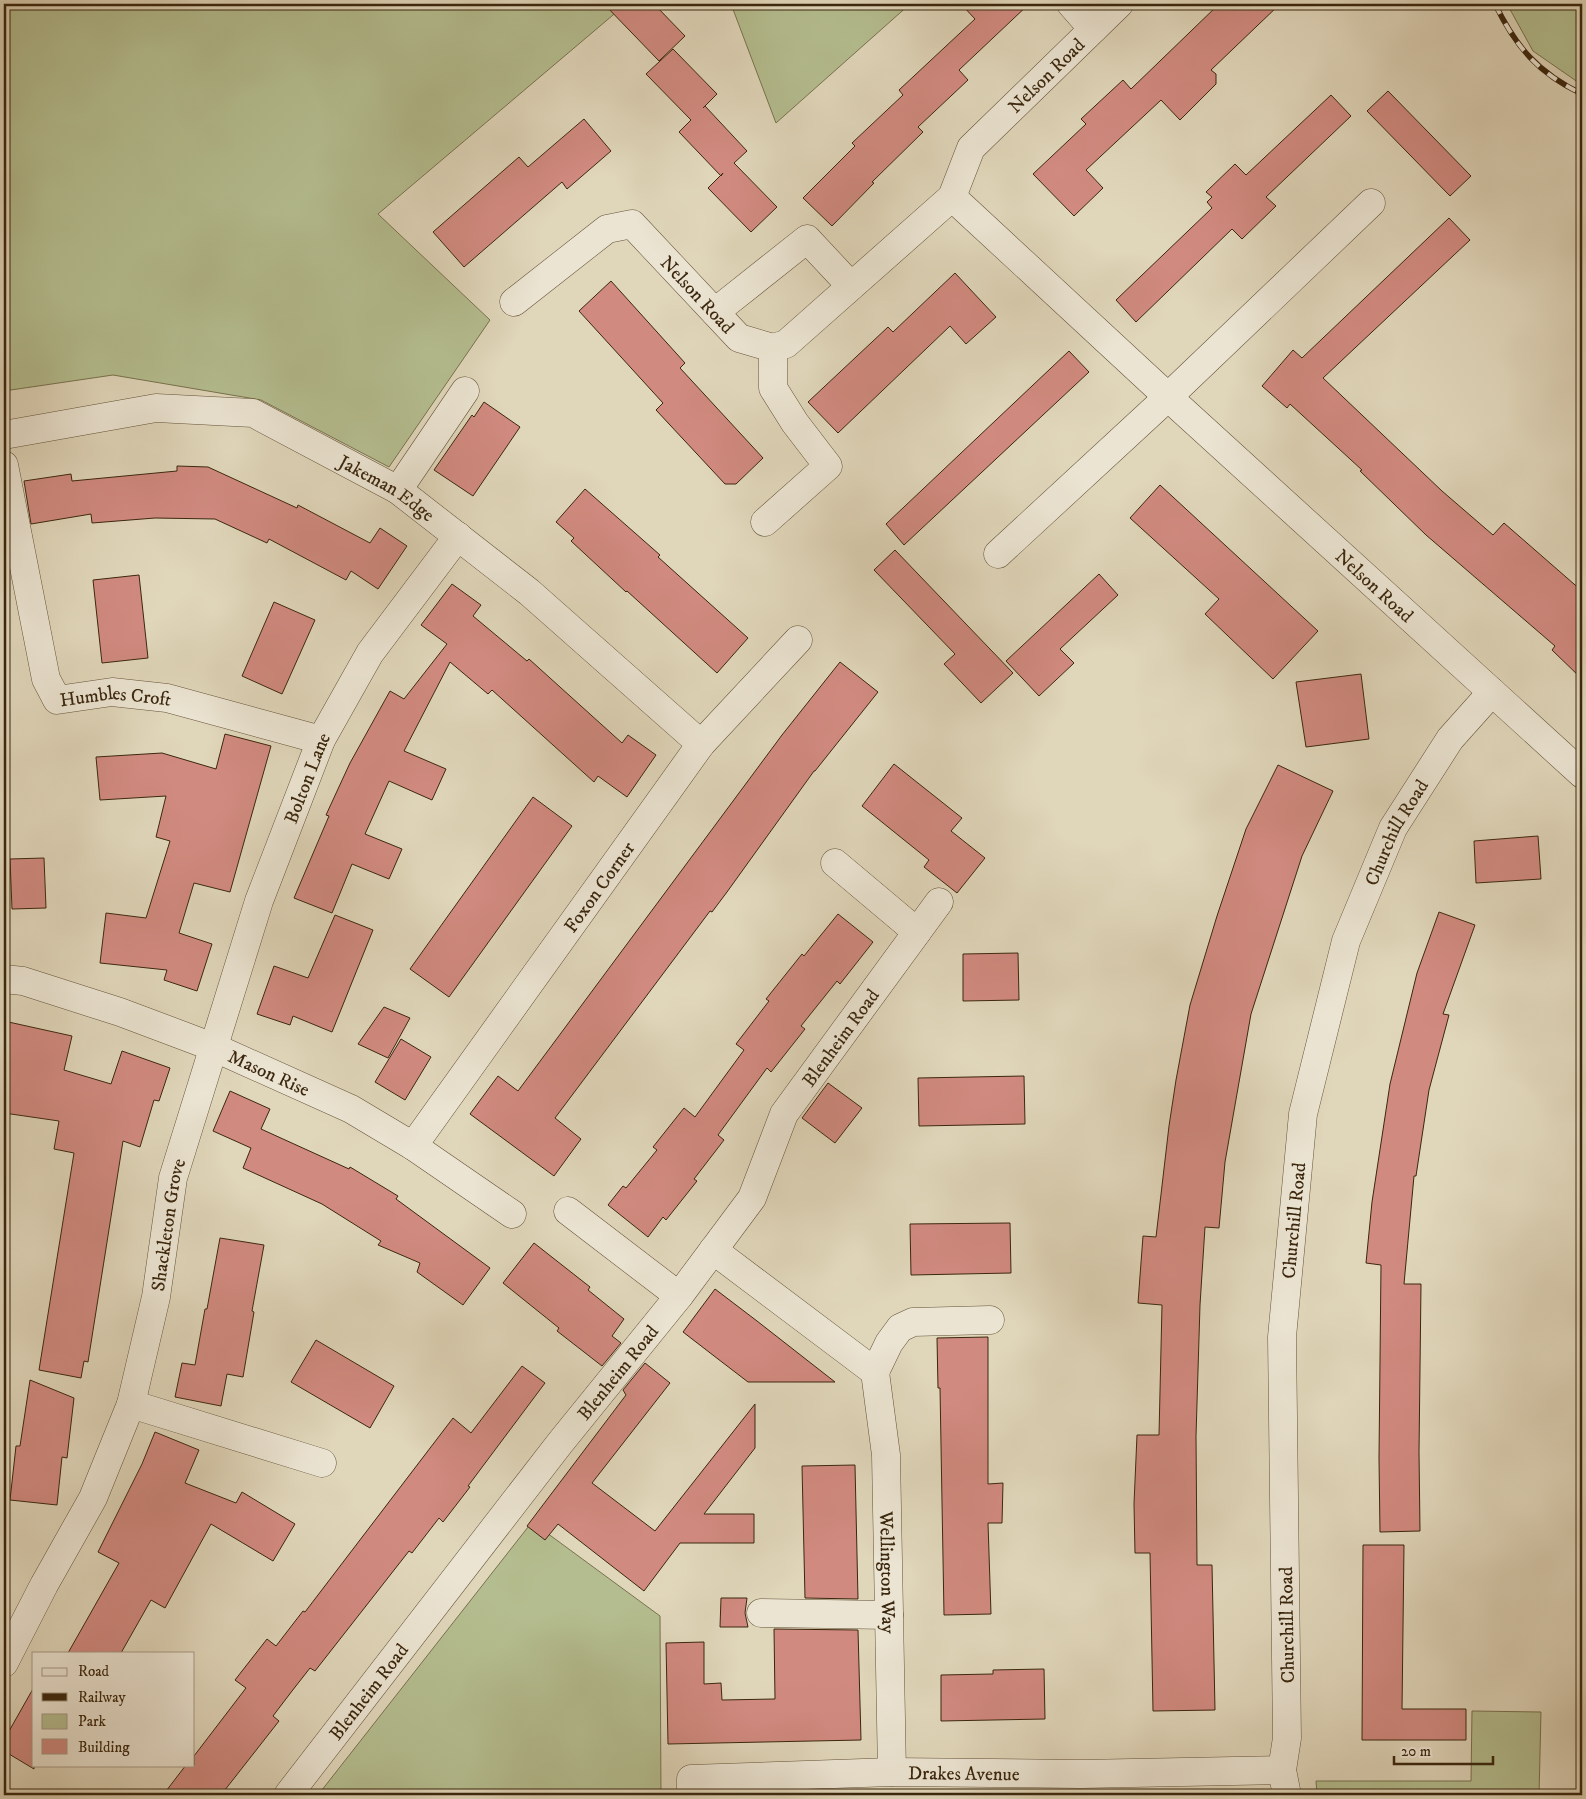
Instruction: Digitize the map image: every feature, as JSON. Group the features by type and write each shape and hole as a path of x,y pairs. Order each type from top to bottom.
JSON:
{"street":[{"name":"Nelson Road","path":"1071,4 1093,29"},
{"name":"Nelson Road","path":"514,302 607,229 632,224 739,338 773,348 786,344 952,197 972,148 1120,4"},
{"name":"Nelson Road","path":"952,197 1168,397 1582,774"},
{"path":"998,554 1168,397 1371,203"},
{"path":"715,312 807,239 851,286"},
{"path":"765,522 828,466 795,423 773,388 773,348"},
{"path":"398,490 465,390"},
{"name":"Jakeman Edge","path":"4,434 156,408 253,413 398,490 529,592 701,744"},
{"name":"Humbles Croft","path":"4,464 46,679 58,700 112,692 166,698 321,740"},
{"name":"Bolton Lane","path":"213,1047 259,901 321,740 370,653 458,536"},
{"name":"Foxon Corner","path":"413,1146 701,744 798,640"},
{"name":"Churchill Road","path":"1285,1783 1287,1738 1282,1337 1303,1114 1346,940 1393,828 1450,739 1492,692"},
{"path":"835,864 917,932"},
{"name":"Blenheim Road","path":"288,1795 560,1443 679,1296 752,1198 784,1114 939,902"},
{"name":"Mason Rise","path":"4,979 23,981 120,1012 213,1047 350,1109 413,1146 512,1214"},
{"name":"Shackleton Grove","path":"4,1662 44,1585 93,1498 131,1404 156,1297 173,1178 213,1047"},
{"path":"568,1212 679,1296"},
{"path":"713,1250 875,1372 889,1343 900,1328 913,1322 990,1320"},
{"name":"Wellington Way","path":"875,1372 886,1455 892,1772"},
{"path":"131,1404 322,1463"},
{"path":"761,1613 889,1615"},
{"name":"Drakes Avenue","path":"691,1795 691,1779 892,1772 1082,1785 1285,1783"}],"green space":[{"path":"4,4 626,4 378,214 490,320 389,467 261,400 113,375 4,391"},
{"path":"731,4 910,4 776,123"},
{"path":"1507,4 1582,4 1582,85 1533,51"},
{"path":"532,1522 660,1616 661,1795 318,1795"},
{"path":"1472,1711 1541,1712 1539,1795 1317,1795 1316,1781 1471,1781"}],"building":[{"path":"604,4 654,4 685,36 659,61"},
{"path":"961,4 1029,4 959,70 968,80 918,127 923,132 872,182 874,183 832,226 803,198 855,146 852,143 903,95 899,90 975,19"},
{"path":"1219,4 1280,4 1211,70 1216,74 1216,84 1180,120 1161,100 1086,170 1103,188 1074,216 1033,174 1086,124 1081,119 1123,80 1131,89"},
{"path":"673,49 717,94 705,106 747,151 734,163 777,207 751,232 708,188 721,175 679,132 691,120 646,74"},
{"path":"1388,91 1471,176 1450,196 1367,111"},
{"path":"1331,95 1351,116 1266,197 1276,206 1242,239 1232,229 1136,322 1116,300 1212,208 1207,202 1212,197 1206,192 1235,164 1246,175"},
{"path":"584,119 611,151 567,189 562,182 464,267 433,232 519,157 528,167"},
{"path":"1449,218 1470,240 1323,378 1442,491 1493,535 1504,523 1582,591 1582,679 1552,650 1555,646 1426,535 1360,471 1362,470 1290,404 1287,408 1262,386 1293,350 1302,358"},
{"path":"955,273 996,317 966,344 950,326 838,433 808,402 888,327 893,332"},
{"path":"611,281 685,363 680,368 763,458 736,484 725,484 656,410 663,403 579,311"},
{"path":"1069,351 1089,372 904,545 886,524"},
{"path":"484,402 520,427 473,496 434,470 472,415 474,417"},
{"path":"177,466 208,467 297,508 298,505 370,543 380,528 407,546 378,589 351,571 346,580 269,539 267,543 215,519 155,518 92,523 91,514 31,524 24,481 71,474 72,481 177,471"},
{"path":"1160,485 1318,631 1273,679 1205,614 1219,599 1130,518"},
{"path":"585,489 660,555 658,557 748,638 717,673 571,541 574,538 556,522"},
{"path":"895,550 1013,673 981,703 944,664 955,654 874,570"},
{"path":"1099,574 1118,595 1060,649 1074,663 1039,696 1006,661"},
{"path":"139,575 148,658 102,663 93,580"},
{"path":"452,584 481,605 473,616 527,661 529,659 622,743 628,735 656,755 627,797 598,776 594,782 492,690 488,694 450,662 404,751 446,769 432,800 389,781 365,834 402,849 389,879 352,864 332,913 294,898 329,816 326,815 350,763 390,691 404,699 447,644 421,625"},
{"path":"274,602 315,620 282,694 242,676"},
{"path":"840,662 878,692 814,771 727,892 712,912 710,911 555,1118 581,1139 554,1176 470,1114 498,1076 518,1091 782,735"},
{"path":"1361,674 1369,739 1306,747 1296,682"},
{"path":"225,734 271,746 230,892 194,883 179,933 212,944 197,991 164,980 167,970 100,963 106,913 146,918 170,841 156,837 166,796 100,800 96,757 162,753 216,769"},
{"path":"894,764 962,818 951,831 985,858 957,893 924,867 929,860 862,806"},
{"path":"1278,765 1333,791 1302,856 1251,1014 1225,1162 1219,1228 1205,1227 1200,1305 1196,1436 1197,1565 1212,1565 1215,1710 1153,1711 1150,1553 1135,1553 1134,1504 1137,1435 1159,1435 1162,1305 1138,1303 1143,1236 1156,1237 1169,1126 1190,1005 1246,829"},
{"path":"533,797 572,826 449,997 410,969"},
{"path":"1538,836 1541,879 1476,883 1474,841"},
{"path":"44,858 46,908 12,909 10,859"},
{"path":"1439,912 1475,925 1443,1014 1449,1015 1429,1090 1416,1176 1414,1176 1404,1284 1421,1284 1420,1531 1380,1532 1381,1265 1366,1263 1372,1202 1390,1084 1417,973"},
{"path":"838,914 873,942 840,984 837,981 801,1026 805,1029 771,1072 767,1068 718,1135 724,1140 694,1179 697,1181 666,1220 663,1217 648,1237 608,1205 623,1186 626,1188 657,1150 653,1147 684,1108 695,1117 744,1050 736,1044 769,1001 766,999 802,954 804,956"},
{"path":"335,915 373,930 332,1032 293,1016 290,1025 257,1014 274,966 308,978"},
{"path":"1018,953 1019,1000 963,1001 963,954"},
{"path":"384,1007 410,1018 388,1058 358,1044"},
{"path":"4,1021 72,1036 64,1070 111,1084 122,1051 170,1068 159,1101 154,1100 140,1147 123,1141 88,1362 84,1361 81,1378 39,1370 74,1153 54,1149 59,1121 4,1113 8,1076 4,1075"},
{"path":"401,1039 431,1057 405,1100 375,1082"},
{"path":"1024,1076 1025,1124 919,1126 918,1078"},
{"path":"828,1083 862,1108 835,1143 802,1118"},
{"path":"230,1091 270,1109 261,1129 349,1169 350,1167 398,1196 396,1199 490,1268 463,1305 417,1272 420,1263 378,1245 381,1241 322,1204 243,1168 251,1148 213,1131"},
{"path":"1010,1223 1011,1273 911,1275 910,1224"},
{"path":"220,1238 264,1245 243,1377 227,1374 221,1406 175,1397 182,1363 195,1365"},
{"path":"534,1243 590,1287 588,1290 624,1319 612,1336 621,1343 602,1366 557,1331 559,1328 503,1283"},
{"path":"715,1289 835,1382 748,1382 683,1332"},
{"path":"988,1337 988,1484 1003,1483 1002,1523 988,1523 991,1614 944,1615 940,1388 938,1388 937,1338"},
{"path":"316,1340 394,1386 370,1428 291,1382"},
{"path":"645,1363 670,1383 592,1483 655,1531 755,1404 755,1448 704,1514 754,1514 754,1543 680,1543 644,1591 558,1524 545,1540 527,1526 626,1395 623,1390"},
{"path":"522,1366 545,1383 443,1522 439,1518 412,1553 409,1551 315,1671 310,1668 273,1716 279,1721 221,1795 163,1795 185,1766 195,1766 195,1755 246,1688 235,1680 267,1639 276,1646 303,1611 305,1612 453,1418 471,1433"},
{"path":"30,1380 74,1398 67,1458 62,1457 57,1505 10,1500 16,1446 20,1446"},
{"path":"155,1432 199,1450 185,1483 236,1503 242,1492 295,1524 273,1561 211,1524 165,1608 151,1600 122,1652 69,1652 119,1563 98,1552 142,1464"},
{"path":"855,1465 858,1599 805,1598 802,1466"},
{"path":"1363,1545 1404,1545 1402,1709 1466,1709 1466,1740 1362,1740"},
{"path":"721,1598 747,1598 745,1613 748,1627 720,1627"},
{"path":"774,1629 858,1630 861,1740 668,1744 666,1643 704,1642 704,1684 721,1683 722,1700 775,1699"},
{"path":"1044,1669 1045,1719 941,1721 941,1675 993,1674 993,1670"},
{"path":"32,1691 32,1766 34,1766 34,1769 4,1751 4,1740"}],"railway":[{"path":"1495,4 1511,33 1530,57 1553,77 1582,94"}]}
